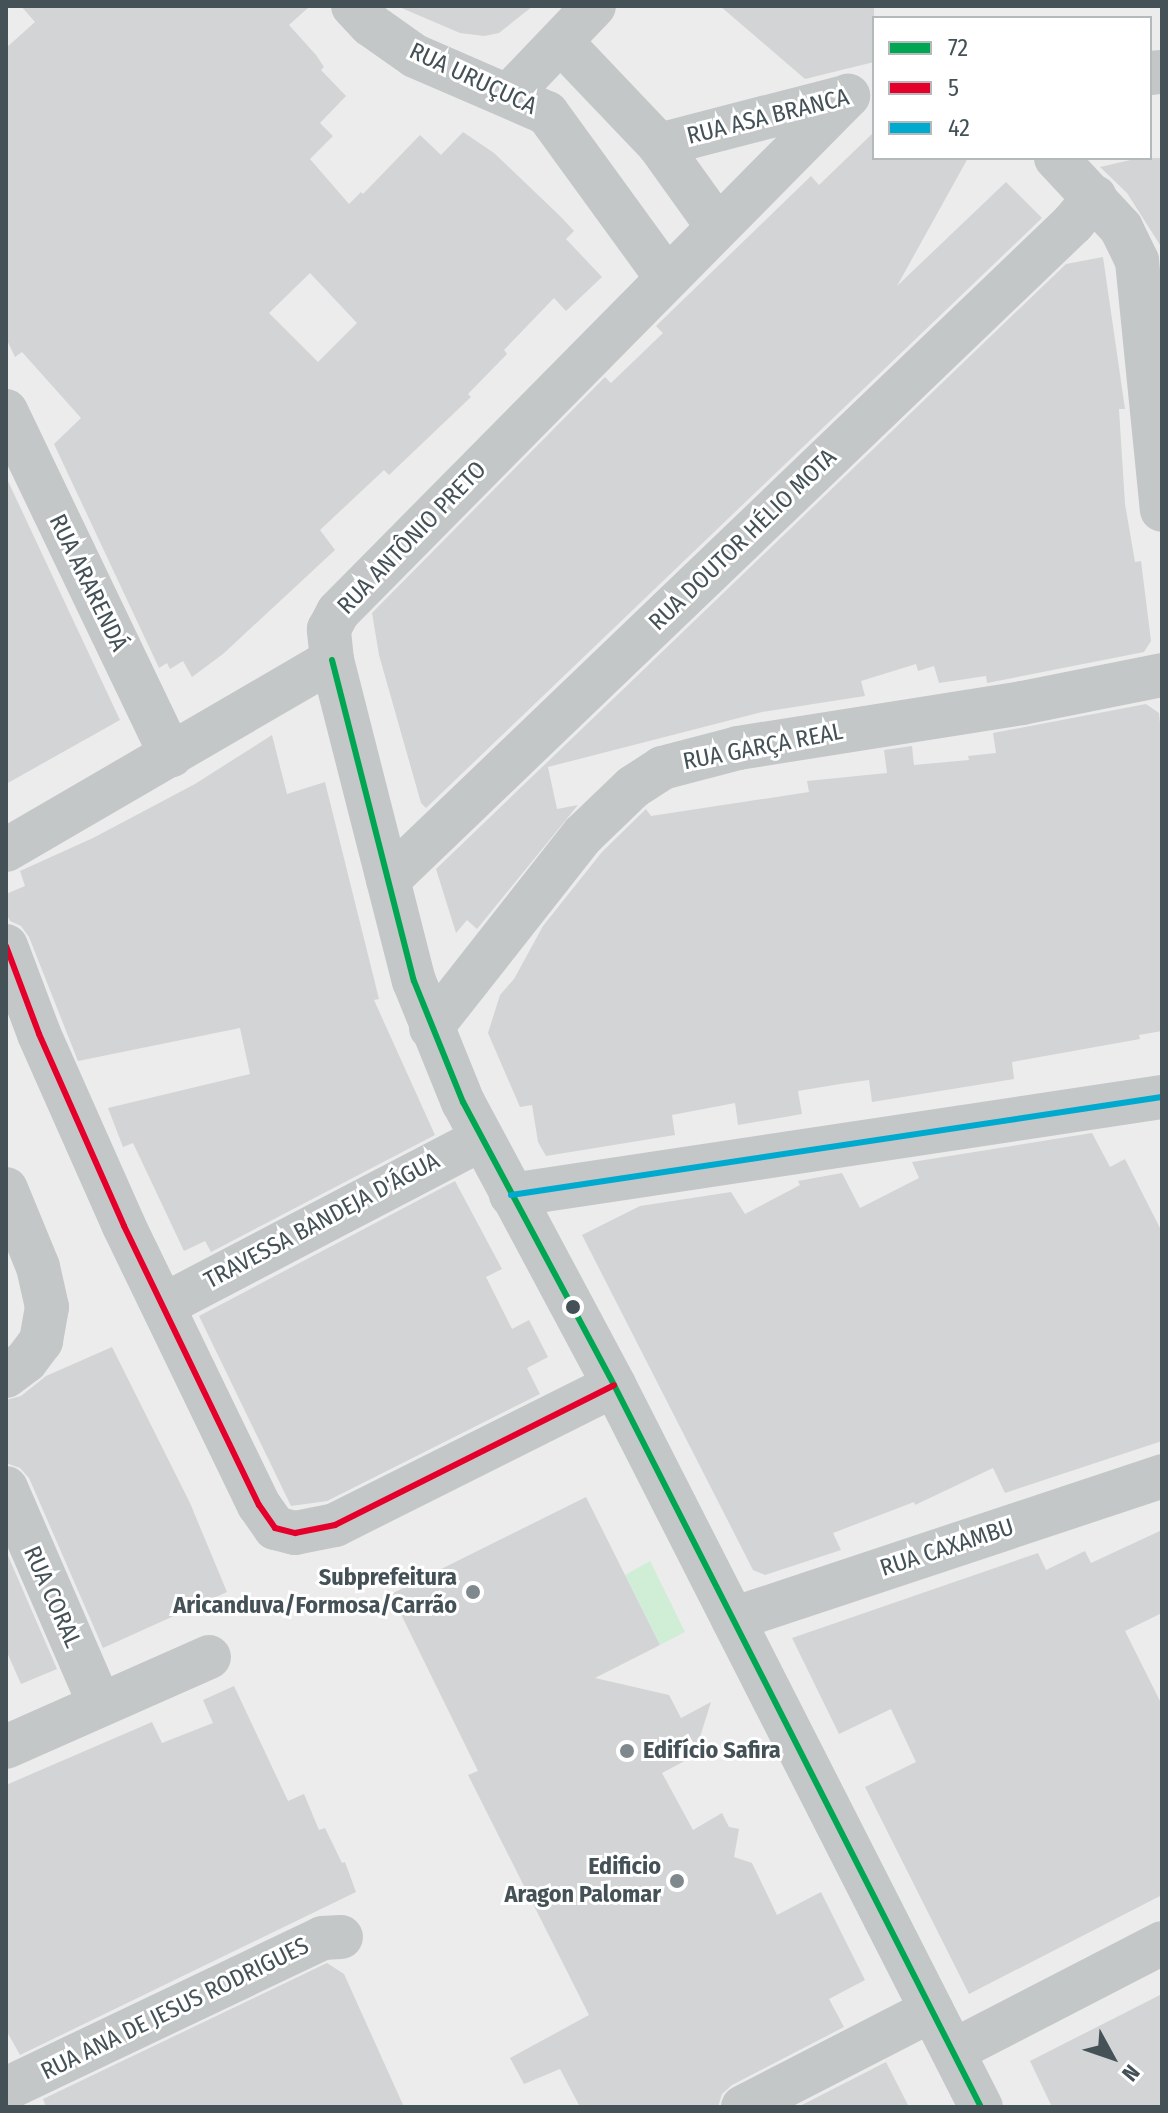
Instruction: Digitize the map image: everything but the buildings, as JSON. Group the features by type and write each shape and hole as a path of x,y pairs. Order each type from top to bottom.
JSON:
{"street":[{"name":"RUA URUÇUCA","path":"353,6 371,25 415,56 537,107 554,121 667,278"},
{"path":"509,95 562,43 594,6"},
{"name":"RUA ASA BRANCA","path":"562,43 659,145 861,94"},
{"name":"RUA ANTÔNIO PRETO","path":"861,94 717,226 338,612 329,629 332,660 388,880 414,981 431,1028 481,1139 614,1385 981,2107"},
{"path":"659,145 717,226"},
{"path":"1058,160 1121,228 1137,261 1162,510"},
{"name":"RUA DOUTOR HÉLIO MOTA","path":"388,880 1050,245 1095,197"},
{"name":"RUA ARARENDÁ","path":"6,411 171,755"},
{"path":"6,850 332,660"},
{"name":"RUA GARÇA REAL","path":"431,1028 583,835 633,787 662,768 738,748 1022,703 1162,675"},
{"path":"6,946 39,1034 124,1226 270,1524 283,1531 308,1532 335,1525 614,1385"},
{"path":"511,1195 1160,1102"},
{"name":"TRAVESSA BANDEJA D'ÁGUA","path":"164,1305 481,1139"},
{"path":"6,1189 38,1267 47,1307 41,1341 26,1361 6,1376"},
{"name":"RUA CAXAMBU","path":"733,1619 1162,1476"},
{"name":"RUA CORAL","path":"6,1488 100,1705"},
{"path":"6,1747 209,1657"},
{"name":"RUA ANA DE JESUS RODRIGUES","path":"7,2086 322,1938 341,1937"},
{"path":"953,2051 1162,1943"},
{"path":"743,2107 932,2010"}],"green space":[{"path":"650,1561 685,1632 660,1645 625,1575"}],"transit line":[{"name":"72","path":"332,660 414,981 463,1102 614,1385 981,2107"},
{"name":"5","path":"6,946 39,1034 124,1226 259,1505 275,1528 295,1533 335,1525 614,1385"},
{"name":"42","path":"511,1195 1162,1097"}],"place":[{"name":"Subprefeitura Aricanduva/Formosa/Carrão","path":"473,1592"},
{"name":"Edifício Safira","path":"627,1751"},
{"name":"Edificio Aragon Palomar","path":"677,1881"}]}
